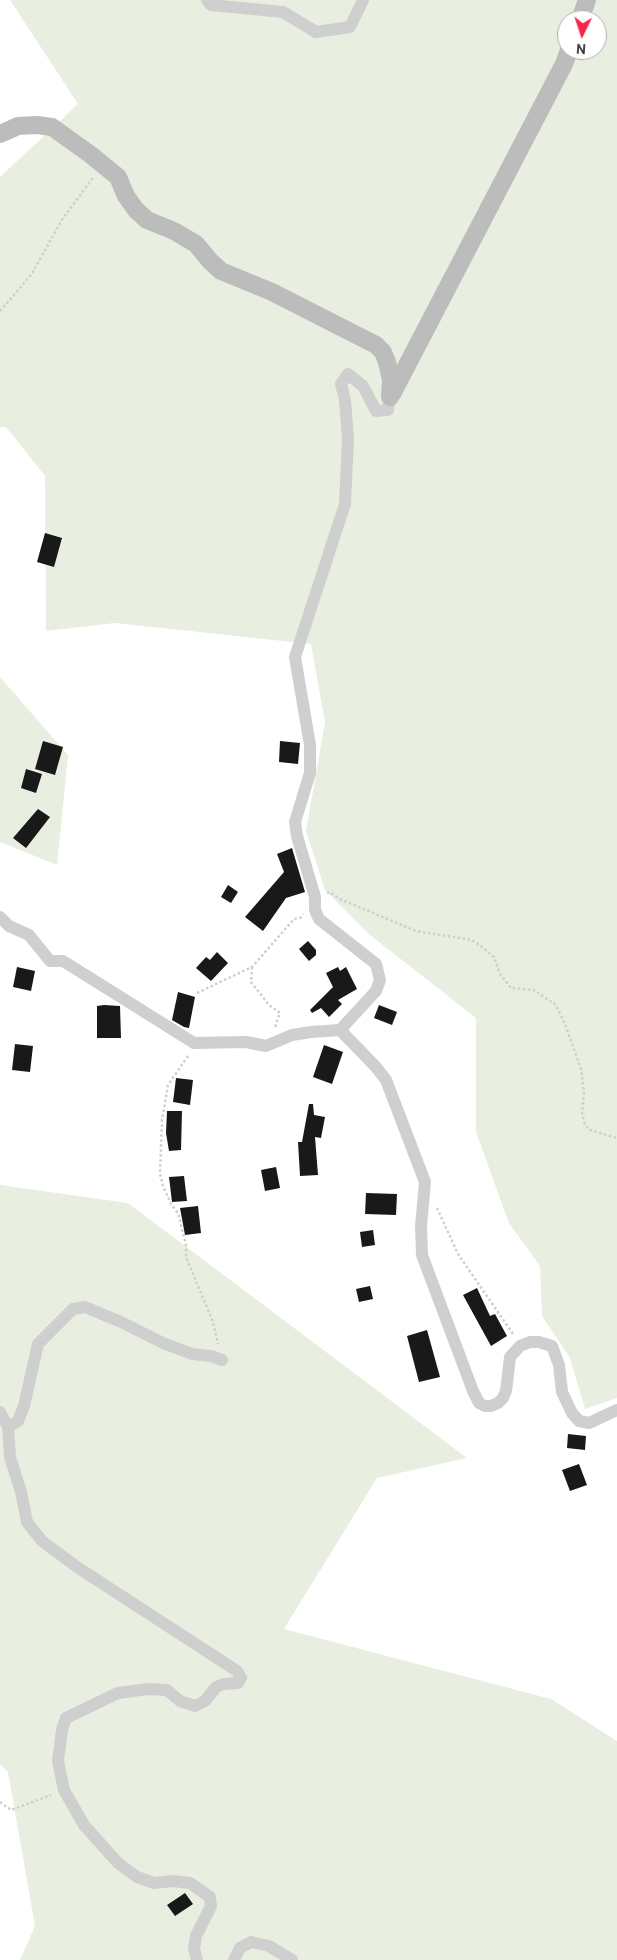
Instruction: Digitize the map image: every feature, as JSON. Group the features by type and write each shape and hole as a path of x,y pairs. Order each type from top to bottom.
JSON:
{"street":[{"path":"207,0 212,5 283,12 316,32 350,27 363,0"},
{"path":"390,397 565,60"},
{"path":"0,134 18,126 37,125 52,128 91,154 118,177 126,196 136,210 147,220 174,230 196,244 221,271 272,292 376,345 383,352 392,380 388,410 376,411 363,386 348,374 341,384 345,400 348,439 344,504 295,657 310,745 310,773 295,822 297,836 315,897 318,919 376,964 380,980 376,990 340,1030 292,1035 266,1046 246,1042 194,1043 63,961 50,960 29,935 10,926 0,917"},
{"path":"340,1030 386,1080 426,1182 421,1226 422,1254 479,1403 491,1406 503,1398 506,1391 510,1357 520,1346 530,1342 539,1342 552,1346 560,1365 562,1392 572,1413 579,1421 589,1423 617,1410"},
{"path":"8,1427 18,1422 24,1406 38,1344 73,1309 85,1307 163,1343 192,1354 211,1356 222,1360"},
{"path":"0,1412 8,1427 10,1457 21,1492 27,1522 42,1541 77,1568 237,1671 241,1678 238,1683 224,1684 216,1687 205,1702 195,1706 180,1701 167,1690 148,1689 118,1692 66,1718 62,1730 58,1761 64,1790 84,1825 118,1863 138,1877 154,1883 173,1881 190,1883 210,1897 211,1906 196,1936 194,1949 197,1960"},
{"path":"234,1960 240,1948 251,1942 269,1946 292,1960"}],"path":[{"path":"0,311 31,275 63,218 103,165"},
{"path":"197,993 252,967 294,919 300,918 315,897 330,892 340,900 416,931 472,940 494,957 500,974 511,988 534,990 556,1005 581,1069 584,1093 582,1113 585,1125 590,1130 617,1138"},
{"path":"252,967 251,982 269,1005 280,1013 266,1046"},
{"path":"194,1043 186,1062 168,1085 162,1120 160,1174 171,1204 178,1213 186,1245 186,1257 213,1322 222,1360"},
{"path":"426,1182 458,1254 520,1346"},
{"path":"0,1802 11,1810 64,1790"}],"green space":[{"path":"10,0 617,0 617,1398 585,1409 570,1358 542,1316 540,1266 509,1223 476,1132 476,1018 370,935 325,890 306,831 325,722 311,644 115,623 46,631 45,476 6,427 0,427 0,177 78,104"},
{"path":"0,677 68,755 57,865 0,842"},
{"path":"0,1185 128,1203 467,1458 377,1478 284,1629 551,1699 617,1741 617,1960 20,1960 35,1926 8,1772 0,1764"}],"building":[{"path":"45,533 62,538 54,567 37,562"},
{"path":"43,741 63,747 55,775 35,769"},
{"path":"280,741 300,743 298,764 279,762"},
{"path":"26,769 42,774 36,793 21,788"},
{"path":"38,809 50,817 26,848 13,838"},
{"path":"292,848 305,892 286,898 263,931 245,917 284,872 277,854"},
{"path":"228,885 238,892 231,903 221,897"},
{"path":"308,941 316,950 316,955 309,961 299,949"},
{"path":"217,952 228,963 211,981 196,968 206,957 210,960"},
{"path":"17,967 35,971 31,991 13,987"},
{"path":"338,967 340,971 346,967 357,989 338,1000 342,1004 329,1017 321,1008 312,1013 310,1010 333,987 326,973"},
{"path":"178,992 195,997 189,1028 172,1020"},
{"path":"379,1005 397,1012 392,1025 374,1018"},
{"path":"97,1006 120,1006 121,1038 97,1038"},
{"path":"15,1044 33,1046 30,1072 12,1070"},
{"path":"324,1045 343,1052 332,1084 313,1077"},
{"path":"176,1078 193,1080 190,1105 173,1102"},
{"path":"309,1104 313,1104 314,1115 325,1117 321,1138 315,1137 318,1175 300,1176 298,1142 302,1142"},
{"path":"167,1111 182,1111 181,1150 169,1151 166,1133"},
{"path":"276,1167 280,1188 265,1191 261,1170"},
{"path":"184,1176 187,1201 172,1202 169,1177"},
{"path":"366,1193 397,1194 396,1215 365,1214"},
{"path":"198,1206 201,1233 185,1235 180,1208"},
{"path":"373,1230 375,1245 362,1247 360,1232"},
{"path":"370,1286 373,1299 359,1302 356,1289"},
{"path":"477,1288 490,1316 495,1314 507,1336 491,1346 463,1295"},
{"path":"427,1330 440,1377 419,1382 407,1336"},
{"path":"568,1434 586,1436 585,1450 567,1448"},
{"path":"579,1464 587,1485 570,1491 562,1470"},
{"path":"185,1893 193,1904 175,1916 167,1905"}]}
